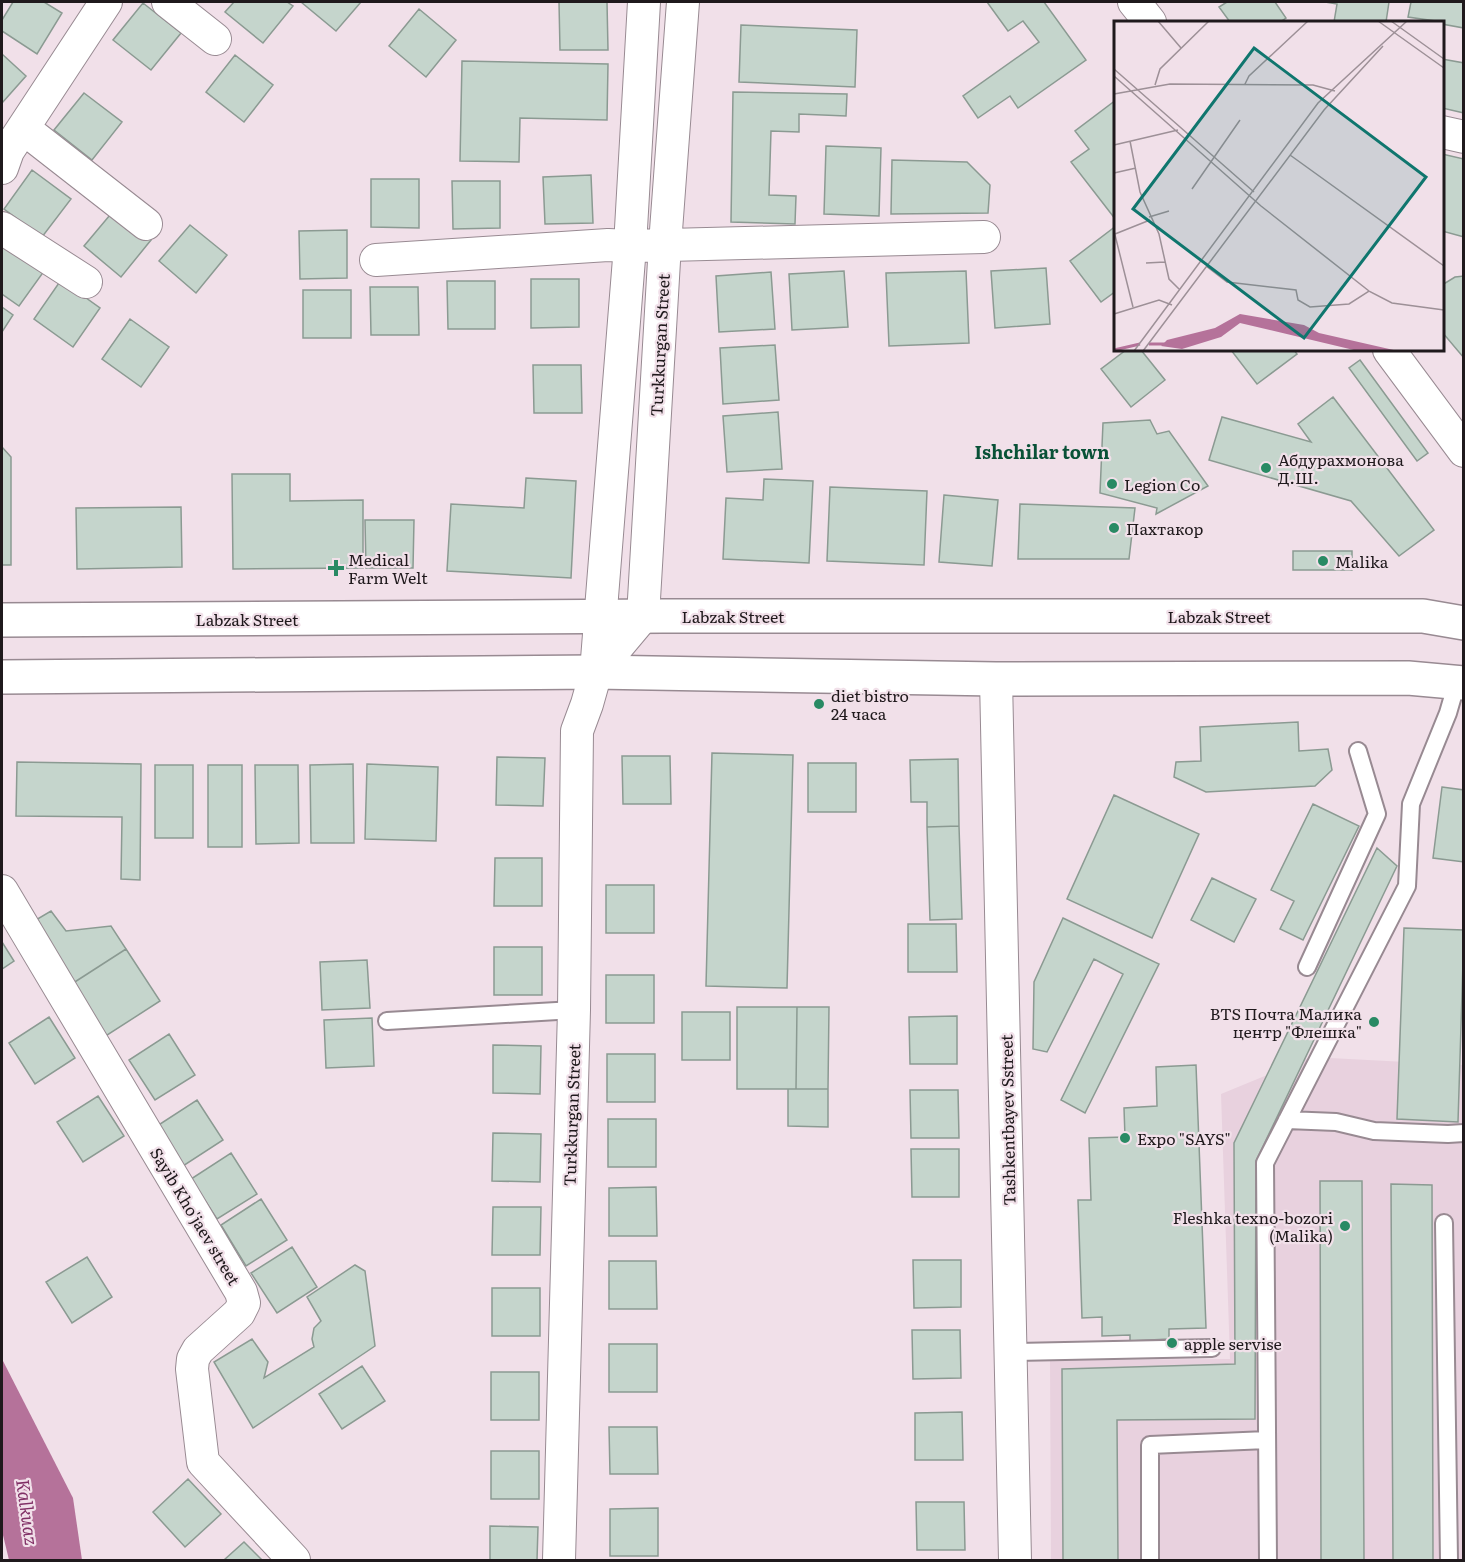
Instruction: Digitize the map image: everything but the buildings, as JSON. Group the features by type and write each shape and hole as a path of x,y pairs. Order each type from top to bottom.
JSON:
{"main road":[{"name":"Labzak Street","path":"2,620 643,616 1423,616 1464,623"},
{"path":"2,677 596,672 996,680 1408,678 1460,682"}],"street":[{"path":"106,2 9,149 146,224"},
{"path":"168,2 215,39"},
{"name":"Turkkurgan Street","path":"559,1560 574,1010 577,731 588,704 596,672 630,246 644,2"},
{"name":"Turkkurgan Street","path":"596,672 643,616 665,244 683,2"},
{"path":"1134,2 1149,21"},
{"path":"1444,132 1464,137"},
{"path":"2,228 86,282"},
{"path":"376,260 608,245 984,237"},
{"path":"1390,351 1464,451"},
{"name":"Tashkentbayev Sstreet","path":"996,680 1016,1560"},
{"name":"Sayib Kho'jaev street","path":"2,891 241,1292 244,1303 239,1313 198,1350 193,1359 192,1370 203,1462 294,1560"}],"lane":[{"path":"1268,1560 1265,1164 1407,886 1411,804 1460,682"},
{"path":"1307,967 1377,814 1358,751"},
{"path":"387,1021 574,1010"},
{"path":"1287,1120 1336,1122 1374,1131 1464,1133"},
{"path":"1444,1223 1449,1560"},
{"path":"1011,1352 1212,1348"},
{"path":"1150,1560 1150,1444 1267,1440"}],"shaded area":[{"name":"Fleshka texno-bozori (Malika)","path":"1311,1057 1463,1065 1463,1560 1051,1560 1050,1360 1230,1359 1221,1094"}],"water":[{"name":"Kalkuaz","path":"2,1359 73,1498 82,1560 9,1560 2,1531"}],"place":[{"name":"Абдурахмонова Д.Ш.","path":"1266,468"},
{"name":"Legion Co","path":"1112,484"},
{"name":"Пахтакор","path":"1114,528"},
{"name":"Malika","path":"1323,561"},
{"name":"Medical Farm Welt","path":"336,568"},
{"name":"diet bistro 24 часа","path":"819,704"},
{"name":"BTS Почта Малика центр \"Флешка\"","path":"1374,1022"},
{"name":"Expo \"SAYS\"","path":"1125,1138"},
{"name":"Fleshka texno-bozori (Malika)","path":"1345,1226"},
{"name":"apple servise","path":"1172,1343"}],"district":[{"name":"Ishchilar town","path":"1042,451"}]}
